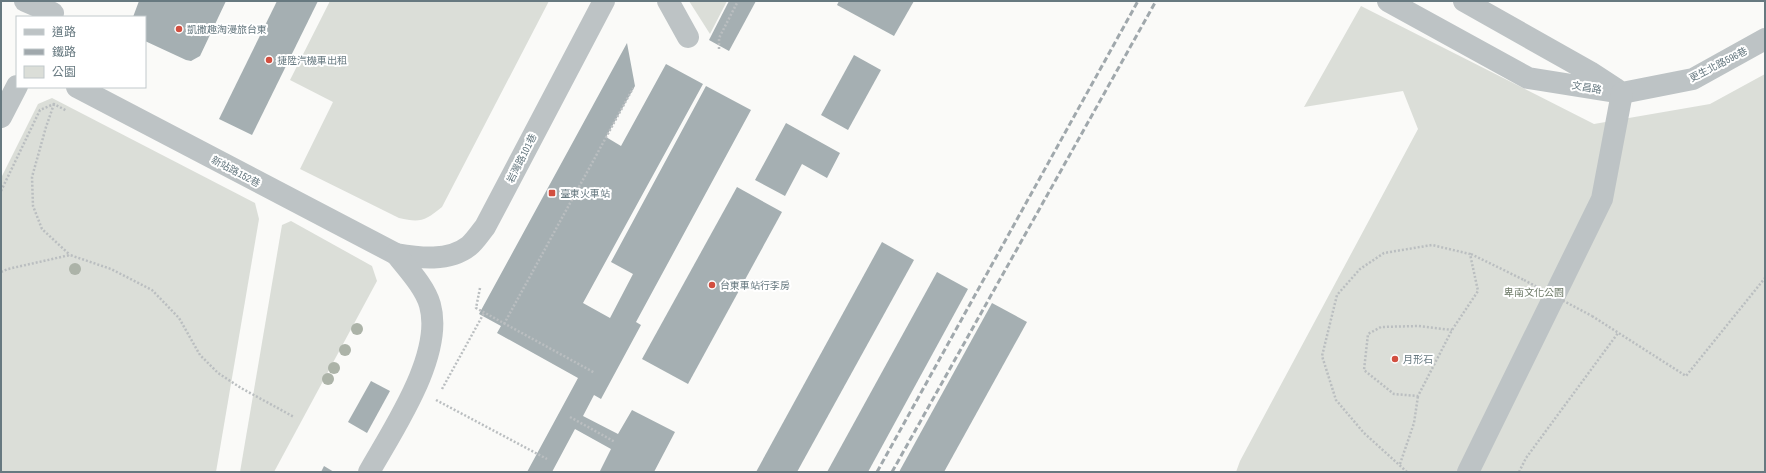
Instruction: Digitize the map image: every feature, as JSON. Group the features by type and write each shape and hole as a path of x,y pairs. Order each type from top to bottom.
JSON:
{"street":[{"path":"25,1 55,10"},
{"name":"岩灣路101巷","path":"396,254 424,259 454,253 468,246 485,227 604,1"},
{"path":"668,1 688,37"},
{"name":"文昌路","path":"1388,1 1528,78 1622,93"},
{"name":"文昌路","path":"1464,1 1590,72 1622,93"},
{"name":"更生北路596巷","path":"1622,93 1693,79 1765,40"},
{"path":"1,117 16,88"},
{"name":"新站路152巷","path":"79,88 396,254"},
{"path":"1468,472 1602,199 1622,93"},
{"path":"369,472 421,376 432,334 430,305 416,279 396,254"}],"path":[{"path":"719,49 719,38 738,1"},
{"path":"504,324 632,88"},
{"path":"54,104 32,177 33,206 42,229 70,256 111,269 152,290 179,318 200,355 218,373 241,388 294,417"},
{"path":"1,191 40,110 54,104 68,111"},
{"path":"1407,472 1400,464 1364,433 1336,400 1322,356 1337,295 1360,269 1384,253 1432,245 1470,254 1524,280 1592,316 1686,376 1765,278"},
{"path":"1400,464 1414,423 1418,396 1452,330 1478,291 1470,254"},
{"path":"1,272 8,269 70,256"},
{"path":"480,288 476,308 595,372"},
{"path":"1418,396 1394,394 1364,370 1368,334 1381,327 1418,326 1452,330"},
{"path":"1519,472 1526,458 1618,333"},
{"path":"436,400 547,459"},
{"path":"570,418 615,442"}],"green space":[{"path":"330,1 549,1 442,207 422,220 399,218 300,169 333,102 290,80"},
{"path":"689,1 727,1 710,34"},
{"name":"卑南文化公園","path":"1361,6 1594,124 1710,104 1765,74 1765,472 1236,472 1240,461 1418,129 1403,91 1304,107"},
{"path":"52,98 255,203 259,219 216,472 1,472 1,178 38,104"},
{"path":"291,221 372,266 377,281 274,472 240,472 282,225"}],"building":[{"name":"凱撒趣淘漫旅台東","path":"139,1 226,1 200,56 191,61 146,41 146,16 133,16"},
{"name":"捷陞汽機車出租","path":"277,1 318,1 252,135 219,119"},
{"path":"729,1 756,1 729,51 709,40"},
{"path":"839,1 914,1 894,36 837,5"},
{"path":"627,43 635,86 606,137 621,146 666,64 703,84 583,303 610,318 633,274 611,262 706,86 751,110 636,322 641,325 601,399 594,395 583,416 618,434 632,410 675,432 654,472 600,471 611,449 575,429 552,472 527,472 578,378 497,333 501,326 479,314"},
{"path":"854,55 881,70 848,130 821,115"},
{"path":"786,123 840,153 827,178 802,164 785,196 755,180"},
{"name":"台東車站行李房","path":"737,187 782,212 688,384 642,359"},
{"path":"882,242 914,260 797,472 756,472"},
{"path":"937,272 968,289 868,472 827,472"},
{"path":"992,303 1027,322 944,472 899,472"},
{"path":"371,381 390,391 367,433 348,422"},
{"path":"324,466 334,472 321,472"}],"railway":[{"path":"877,472 1138,1"},
{"path":"892,472 1156,1"}],"place":[{"name":"凱撒趣淘漫旅台東","path":"179,29"},
{"name":"捷陞汽機車出租","path":"269,60"},
{"name":"臺東火車站","path":"552,193"},
{"name":"台東車站行李房","path":"712,285"},
{"name":"月形石","path":"1395,359"}]}
